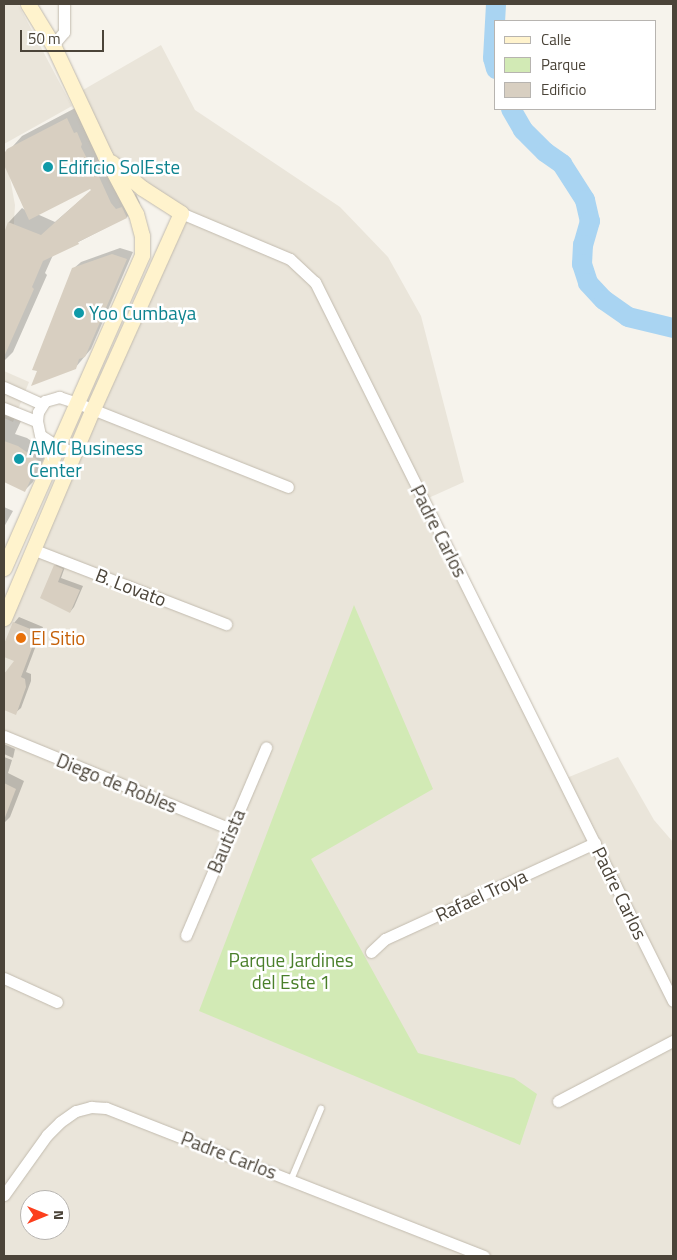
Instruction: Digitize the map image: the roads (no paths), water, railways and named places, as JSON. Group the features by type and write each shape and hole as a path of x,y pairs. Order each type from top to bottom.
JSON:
{"street":[{"path":"4,568 12,545 138,268 142,255 142,236 136,214 105,156 53,45 28,4"},
{"path":"53,45 64,32 64,4"},
{"name":"Padre Carlos","path":"105,156 142,188 181,213 290,259 315,282 673,1001"},
{"path":"136,214 145,200 156,196"},
{"path":"4,618 35,550 92,411 181,213"},
{"path":"142,236 153,239 170,236"},
{"path":"4,387 42,404 59,397 77,403 92,411 288,487"},
{"path":"42,404 37,421 40,435 58,446 75,453"},
{"path":"4,408 37,421"},
{"path":"12,545 35,550"},
{"name":"B. Lovato","path":"35,550 226,624"},
{"name":"Diego de Robles","path":"4,736 231,829"},
{"name":"Bautista","path":"186,935 266,748"},
{"name":"Rafael Troya","path":"370,952 385,939 595,843"},
{"path":"4,978 57,1002"},
{"path":"558,1100 673,1040"},
{"name":"Padre Carlos","path":"4,1195 47,1135 60,1122 76,1111 91,1107 106,1108 484,1256"}],"lane":[{"path":"291,1180 321,1109"}],"waterway":[{"path":"495,20 496,4"},
{"path":"494,40 494,62"},
{"path":"512,110 523,130 545,152 562,164 585,200 590,221 583,245 582,264 588,283 604,300 628,317 673,328"}],"place":[{"name":"Edificio SolEste","path":"48,167"},
{"name":"Yoo Cumbaya","path":"79,313"},
{"name":"AMC Business Center","path":"19,459"},
{"name":"El Sitio","path":"21,638"}],"park label":[{"name":"Parque Jardines del Este 1","path":"291,971"}]}
